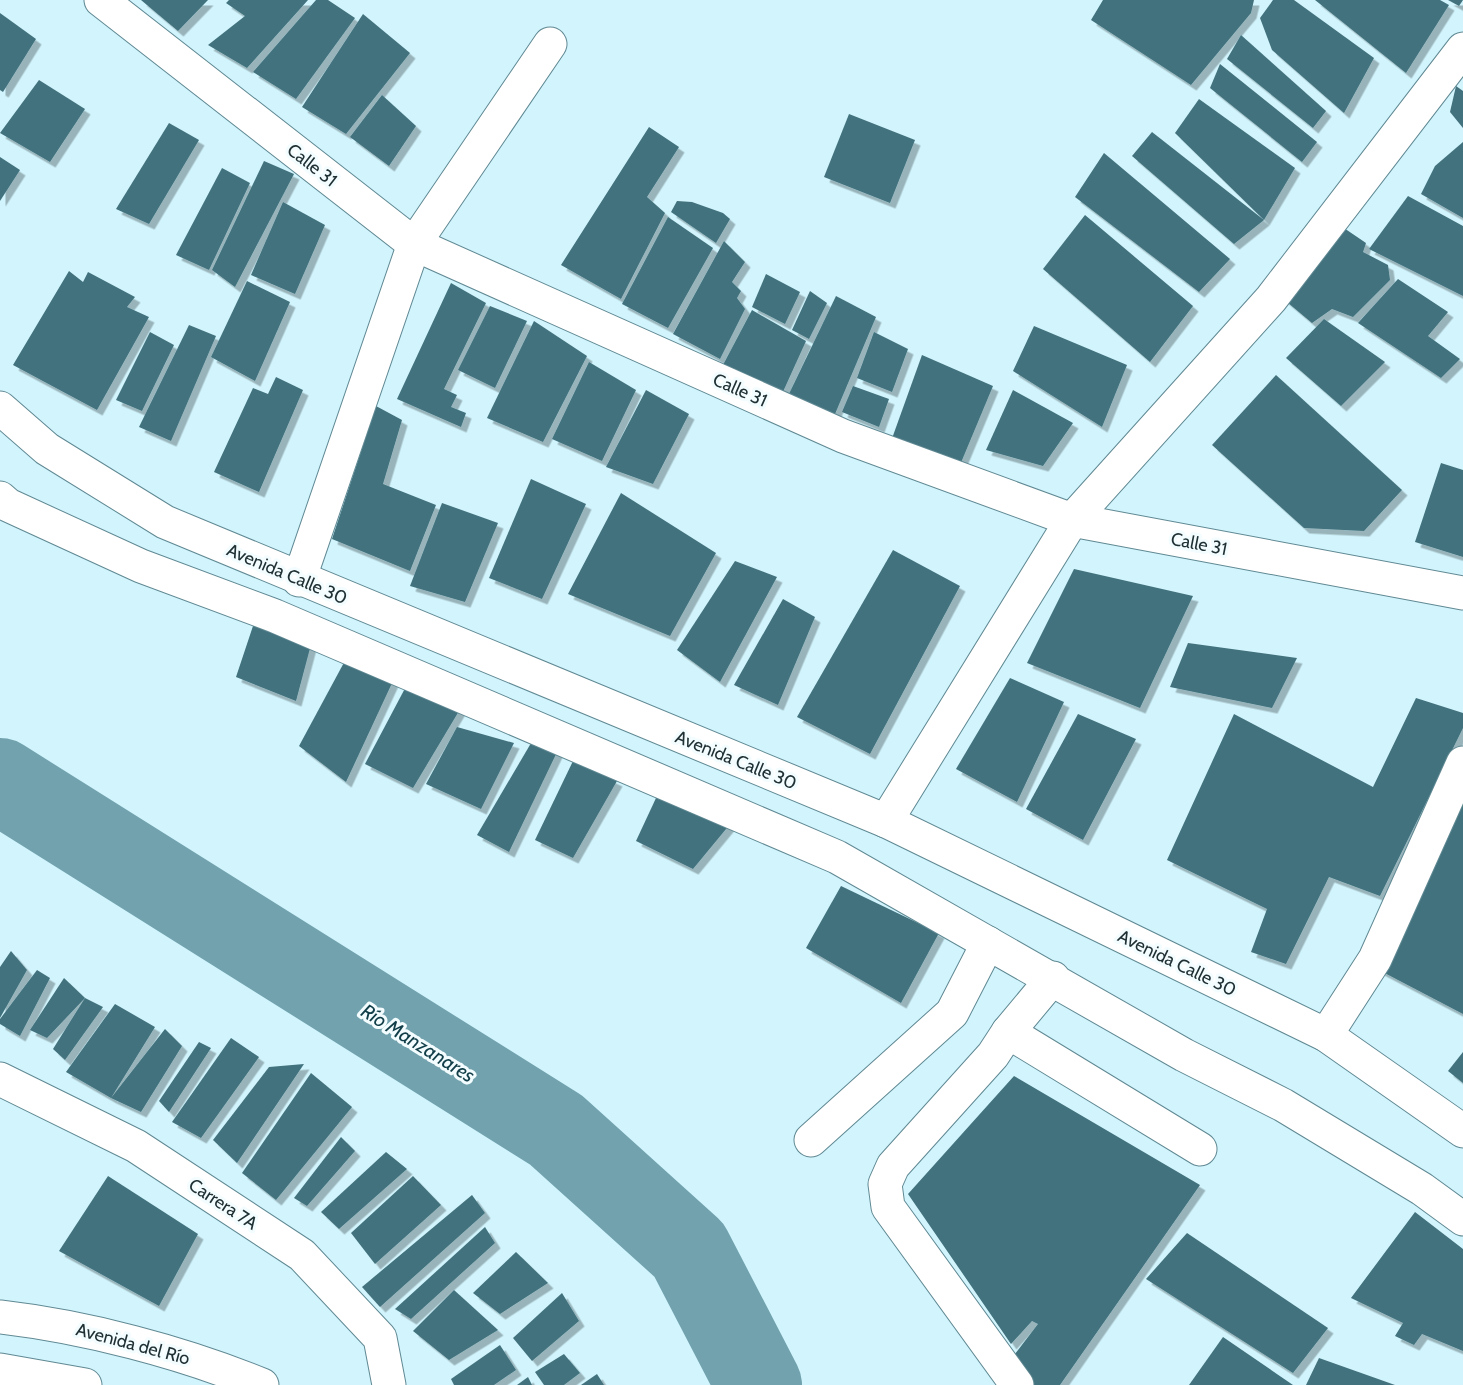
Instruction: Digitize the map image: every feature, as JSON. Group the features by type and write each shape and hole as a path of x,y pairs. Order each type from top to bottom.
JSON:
{"main road":[{"name":"Calle 31","path":"101,0 414,244 843,436 1072,520 1463,593"},
{"path":"299,580 414,244 550,44"},
{"path":"885,821 1072,520 1271,299 1463,49"},
{"name":"Avenida Calle 30","path":"0,408 47,449 165,522 299,580 885,821 1326,1035 1463,1131"},
{"path":"0,498 8,505 141,566 275,616 837,857 1053,978 1184,1055 1283,1105 1422,1189 1463,1219"},
{"path":"1326,1035 1375,960 1463,764"},
{"path":"811,1140 951,1013 988,943"},
{"path":"1017,1385 888,1207 885,1184 893,1166 993,1055 1008,1032 1053,978"},
{"path":"1008,1032 1200,1149"},
{"name":"Carrera 7A","path":"0,1079 136,1146 302,1256 380,1338 389,1385"},
{"name":"Avenida del Río","path":"0,1317 55,1323 223,1369 262,1385"},
{"path":"0,1370 85,1385"}],"building":[{"path":"141,0 208,0 178,31"},
{"path":"229,0 308,0 247,68 208,45 245,16 226,3"},
{"path":"316,0 328,0 355,18 296,99 253,72"},
{"path":"1103,0 1254,0 1251,13 1191,85 1091,20"},
{"path":"1273,0 1294,0 1374,58 1344,113 1272,50 1260,18"},
{"path":"1315,0 1440,0 1449,5 1406,73"},
{"path":"1448,0 1463,0 1459,6"},
{"path":"0,13 36,39 3,92 0,90"},
{"path":"363,14 410,53 346,134 302,107"},
{"path":"1241,35 1326,111 1313,128 1227,59"},
{"path":"1220,64 1317,142 1302,162 1210,88"},
{"path":"39,80 85,109 50,162 0,133"},
{"path":"1456,86 1463,91 1463,128 1450,112"},
{"path":"382,95 416,126 389,166 350,137"},
{"path":"1199,99 1295,168 1264,220 1175,133"},
{"path":"849,114 915,140 890,203 824,177"},
{"path":"169,123 199,140 149,224 116,209"},
{"path":"649,127 679,147 647,197 665,213 621,299 561,265"},
{"path":"1152,132 1264,220 1234,244 1132,156"},
{"path":"1463,142 1463,218 1421,194 1435,166"},
{"path":"1104,153 1230,259 1199,292 1075,197"},
{"path":"0,157 20,170 0,201"},
{"path":"264,161 294,174 235,287 212,270"},
{"path":"222,168 250,183 209,270 176,255"},
{"path":"1408,196 1463,226 1463,296 1369,249"},
{"path":"677,201 692,202 723,213 730,219 716,243 671,212"},
{"path":"283,202 325,225 295,294 251,275"},
{"path":"1085,215 1193,306 1150,362 1043,269"},
{"path":"668,217 713,248 668,328 622,304"},
{"path":"1338,224 1366,243 1363,252 1388,265 1390,280 1353,317 1332,309 1312,323 1281,297"},
{"path":"724,241 745,262 732,282 741,291 737,298 745,309 720,359 673,334"},
{"path":"69,271 83,282 88,272 135,297 127,307 149,317 97,410 13,365"},
{"path":"766,274 800,292 785,324 752,307"},
{"path":"1398,279 1448,312 1428,336 1460,359 1441,378 1358,323"},
{"path":"247,281 290,302 255,381 211,357"},
{"path":"451,283 486,303 444,389 457,395 451,407 466,413 461,427 397,399"},
{"path":"810,291 827,303 809,339 792,330"},
{"path":"836,296 876,317 835,414 788,396"},
{"path":"490,306 527,321 495,388 458,370"},
{"path":"752,310 806,341 782,394 723,365"},
{"path":"1324,319 1385,362 1341,406 1286,358"},
{"path":"534,321 587,356 543,442 487,418"},
{"path":"189,325 216,336 171,441 139,427"},
{"path":"1034,326 1127,365 1102,427 1013,371"},
{"path":"150,332 174,345 142,411 116,400"},
{"path":"874,332 908,349 892,392 857,378"},
{"path":"922,355 993,386 960,465 890,444"},
{"path":"589,362 636,390 602,461 552,439"},
{"path":"1276,375 1402,490 1364,531 1304,528 1212,445"},
{"path":"276,377 303,390 259,492 214,472 253,388 268,394"},
{"path":"853,386 889,399 879,427 842,412"},
{"path":"646,390 689,414 653,484 606,467"},
{"path":"1013,390 1073,423 1043,466 986,450"},
{"path":"376,406 402,420 383,484 436,505 410,571 332,539"},
{"path":"1441,463 1463,470 1463,557 1415,542"},
{"path":"531,479 586,504 542,599 489,578"},
{"path":"621,493 716,553 670,636 568,594"},
{"path":"442,503 498,523 465,602 410,586"},
{"path":"893,550 960,586 870,754 797,717"},
{"path":"735,561 777,577 720,682 677,650"},
{"path":"1074,569 1193,596 1140,708 1027,663"},
{"path":"783,599 815,617 778,705 734,685"},
{"path":"253,626 313,637 296,701 236,677"},
{"path":"1188,643 1297,658 1272,708 1170,687"},
{"path":"347,657 393,681 346,782 299,746"},
{"path":"411,677 462,706 413,788 365,764"},
{"path":"1010,678 1064,702 1017,802 956,769"},
{"path":"1416,698 1463,713 1463,728 1380,896 1329,877 1286,964 1251,952 1267,909 1167,860 1234,714 1373,787"},
{"path":"1078,714 1136,739 1083,840 1026,809"},
{"path":"457,727 514,743 481,809 426,784"},
{"path":"534,738 559,748 509,852 477,835"},
{"path":"573,761 617,781 573,858 535,840"},
{"path":"663,783 731,823 693,869 636,841"},
{"path":"1463,799 1463,1014 1377,969"},
{"path":"841,886 939,933 901,1003 806,948"},
{"path":"11,951 27,970 0,1018 0,967"},
{"path":"37,970 50,978 20,1036 0,1024 0,1019"},
{"path":"64,978 85,998 47,1038 30,1030"},
{"path":"85,998 103,1007 65,1060 53,1049"},
{"path":"115,1004 155,1027 111,1098 66,1072"},
{"path":"165,1029 182,1046 141,1112 111,1098"},
{"path":"231,1038 259,1057 201,1138 172,1122"},
{"path":"199,1042 211,1048 169,1112 159,1101"},
{"path":"1463,1052 1463,1083 1448,1071"},
{"path":"304,1064 237,1163 213,1140 269,1067"},
{"path":"311,1073 352,1107 276,1200 242,1173"},
{"path":"1014,1076 1200,1185 1060,1385 1028,1385 1005,1367 1038,1324 1032,1321 1011,1344 908,1194"},
{"path":"341,1137 355,1151 307,1206 294,1198"},
{"path":"386,1152 407,1169 339,1229 321,1212"},
{"path":"108,1176 198,1234 159,1306 59,1251"},
{"path":"413,1176 441,1205 375,1264 351,1233"},
{"path":"472,1195 485,1213 380,1307 362,1287"},
{"path":"1415,1212 1463,1249 1463,1351 1422,1334 1414,1345 1395,1336 1403,1323 1351,1298"},
{"path":"485,1227 495,1243 411,1319 395,1309"},
{"path":"1187,1233 1328,1328 1293,1373 1146,1279"},
{"path":"516,1252 548,1283 500,1314 473,1293"},
{"path":"454,1290 498,1330 449,1360 413,1331"},
{"path":"562,1293 579,1321 532,1361 513,1338"},
{"path":"1223,1337 1293,1385 1189,1385"},
{"path":"500,1345 516,1370 494,1385 454,1385 451,1379"},
{"path":"564,1354 580,1373 564,1385 544,1385 535,1372"},
{"path":"1319,1358 1395,1385 1306,1385"},
{"path":"597,1374 604,1385 581,1385"},
{"path":"528,1377 532,1385 517,1385"}],"waterway":[{"name":"Río Manzanares","path":"0,781 556,1130 689,1250 759,1385"}]}
